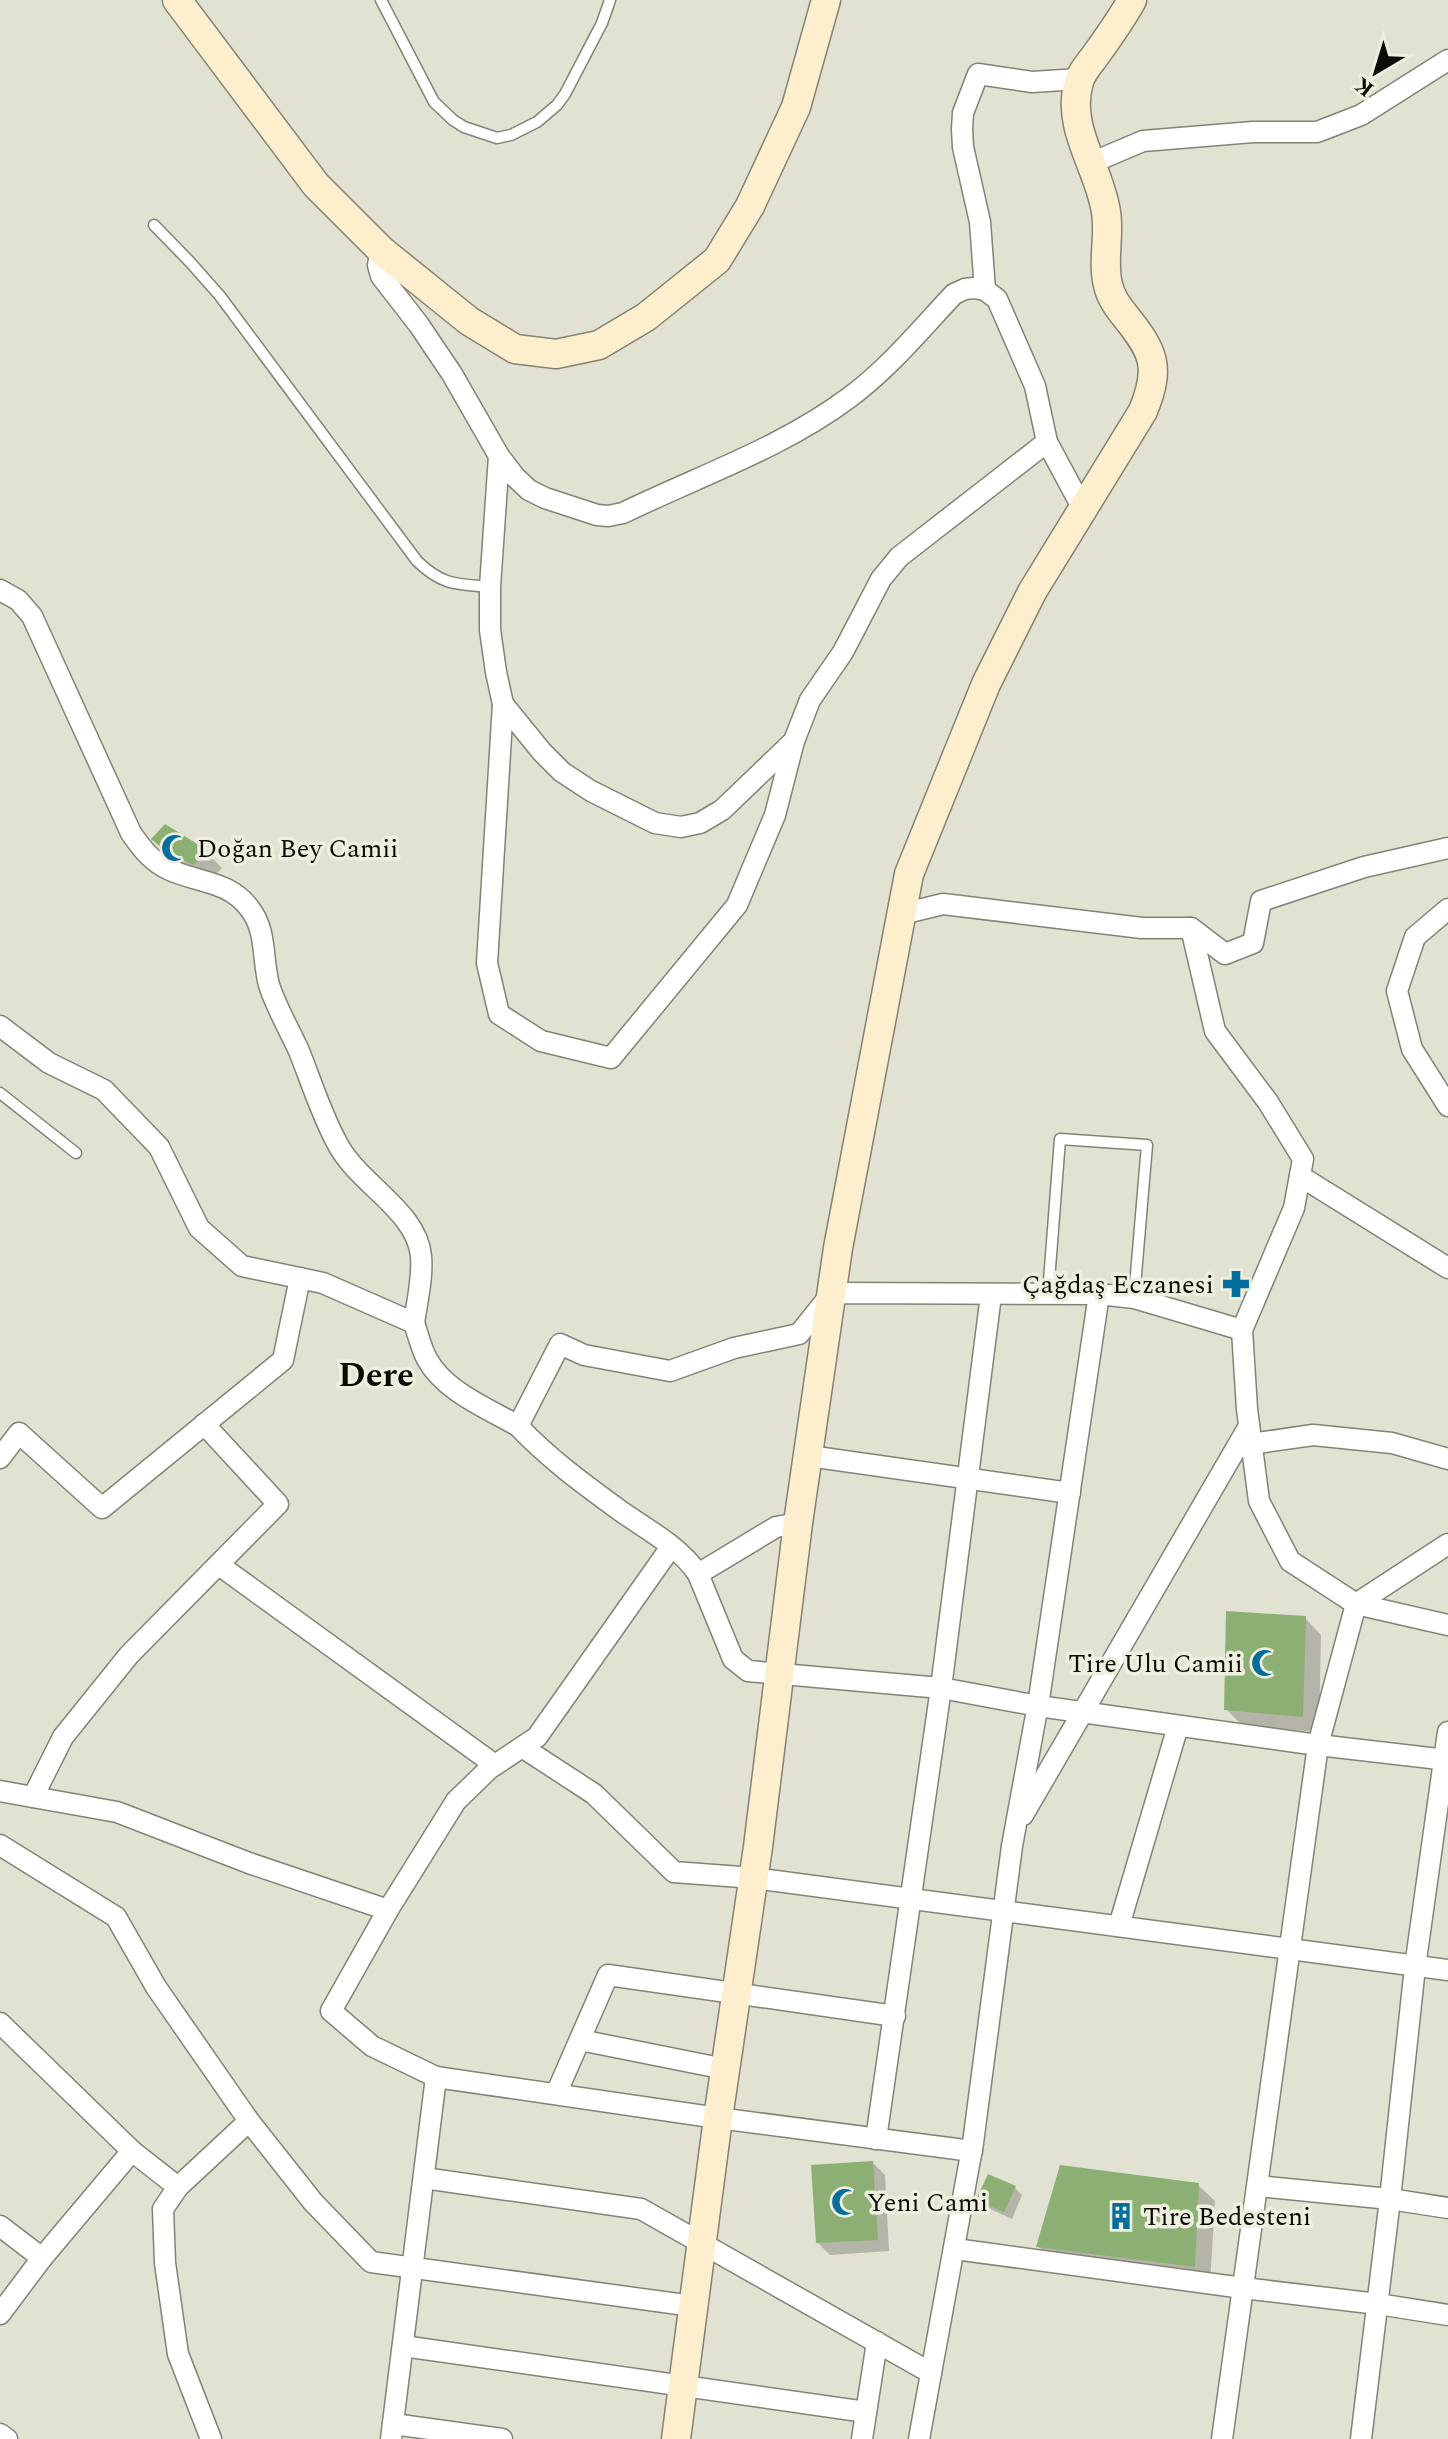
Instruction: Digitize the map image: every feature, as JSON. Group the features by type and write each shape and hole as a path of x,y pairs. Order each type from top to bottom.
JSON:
{"street":[{"path":"177,0 316,185 381,250 469,321 515,349 556,354 599,345 646,317 717,260 750,206 796,107 826,0"},
{"path":"676,2439 718,2118 754,1878 798,1523 838,1248 909,874 986,684 1032,592 1143,411 1151,392 1152,359 1147,343 1115,303 1107,285 1107,215 1102,191 1076,120 1075,99 1079,79 1132,0"},
{"path":"1091,163 1143,141 1253,132 1317,132 1361,115 1448,60"},
{"path":"985,290 980,222 963,147 962,129 963,113 978,74 1032,82 1079,79"},
{"path":"381,250 378,265 381,276 452,374 499,456 529,490 545,498 597,515 623,513 781,440 818,420 852,396 880,372 954,294 965,289 985,290 997,299 1004,312 1035,386 1047,442 1083,509"},
{"path":"499,456 490,630 503,704 487,963 499,1014 541,1041 611,1058 737,905 775,815 794,741 810,700 843,652 881,579 899,557 1047,442"},
{"path":"0,590 18,600 32,616 131,833 146,854 171,870 234,892 257,919 269,984 335,1140 353,1169 408,1222 414,1232 422,1259 414,1323 425,1356 442,1378 457,1390 518,1426 555,1463 691,1564 733,1659 748,1671 941,1688 1038,1706 1178,1726 1446,1760"},
{"path":"503,704 562,772 591,791 655,823 681,827 700,823 722,810 794,741"},
{"path":"902,914 943,904 1142,928 1191,928 1225,954 1253,943 1261,901 1364,867 1448,848"},
{"path":"1448,909 1415,937 1397,991 1412,1049 1448,1106"},
{"path":"1191,928 1215,1031 1268,1102 1303,1159 1294,1208 1242,1330 1250,1435 1259,1501 1290,1561 1356,1604 1448,1625"},
{"path":"0,1026 49,1063 104,1090 159,1147 199,1228 242,1266 323,1283 414,1323"},
{"path":"1300,1176 1448,1268"},
{"path":"0,1458 19,1433 102,1508 283,1360 300,1278"},
{"path":"832,1293 1099,1294 1134,1298 1242,1330"},
{"path":"518,1426 560,1344 584,1355 670,1371 734,1348 799,1334 832,1293"},
{"path":"919,2439 972,2151 1015,1828 1038,1706 1099,1294"},
{"path":"876,2139 941,1688 991,1295"},
{"path":"33,1797 63,1737 129,1655 278,1504 204,1424"},
{"path":"1250,1435 1313,1435 1392,1443 1448,1459"},
{"path":"1015,1828 1250,1435"},
{"path":"809,1456 1070,1493"},
{"path":"698,1574 776,1527 798,1523"},
{"path":"1222,2439 1318,1745 1356,1604 1448,1544"},
{"path":"671,1547 537,1737 495,1765 456,1801 388,1910 331,2011 372,2046 436,2077 972,2151"},
{"path":"219,1565 495,1765"},
{"path":"1119,1926 1178,1726"},
{"path":"1361,2439 1415,1967 1448,1732"},
{"path":"522,1747 594,1794 674,1872 754,1878 1448,1970"},
{"path":"0,1791 117,1812 249,1863 388,1910"},
{"path":"0,1845 116,1917 156,1987 249,2121 313,2202 371,2262 693,2306"},
{"path":"556,2094 608,1975 895,2016"},
{"path":"0,2023 132,2151 178,2187"},
{"path":"580,2040 725,2069"},
{"path":"436,2077 392,2431 502,2439"},
{"path":"211,2439 178,2354 165,2263 163,2209 178,2187 249,2121"},
{"path":"0,2314 42,2258 132,2151"},
{"path":"424,2178 641,2209 931,2373"},
{"path":"1258,2186 1448,2208"},
{"path":"0,2226 42,2258"},
{"path":"955,2249 1448,2315"},
{"path":"862,2439 877,2342"},
{"path":"403,2346 866,2412"},
{"path":"0,2434 7,2439"}],"lane":[{"path":"381,0 434,102 464,127 497,138 524,130 557,105 602,23 610,0"},
{"path":"154,225 220,296 417,561 449,584 490,587"},
{"path":"0,1093 76,1153"},
{"path":"1048,1294 1060,1139 1147,1145 1134,1298"}],"building":[{"name":"Doğan Bey Camii","path":"165,824 207,850 194,865 170,855 151,839"},
{"name":"Tire Ulu Camii","path":"1226,1611 1306,1616 1303,1717 1224,1710"},
{"name":"Yeni Cami","path":"873,2161 878,2240 816,2243 811,2165"},
{"name":"Tire Bedesteni","path":"1060,2165 1199,2183 1195,2267 1036,2247"},
{"path":"988,2174 1016,2186 1004,2212 976,2200"}],"place":[{"name":"Doğan Bey Camii","path":"175,848"},
{"name":"Çağdaş Eczanesi","path":"1236,1284"},
{"name":"Tire Ulu Camii","path":"1265,1663"},
{"name":"Yeni Cami","path":"845,2202"},
{"name":"Tire Bedesteni","path":"1121,2216"}],"district":[{"name":"Dere","path":"376,1374"}]}
